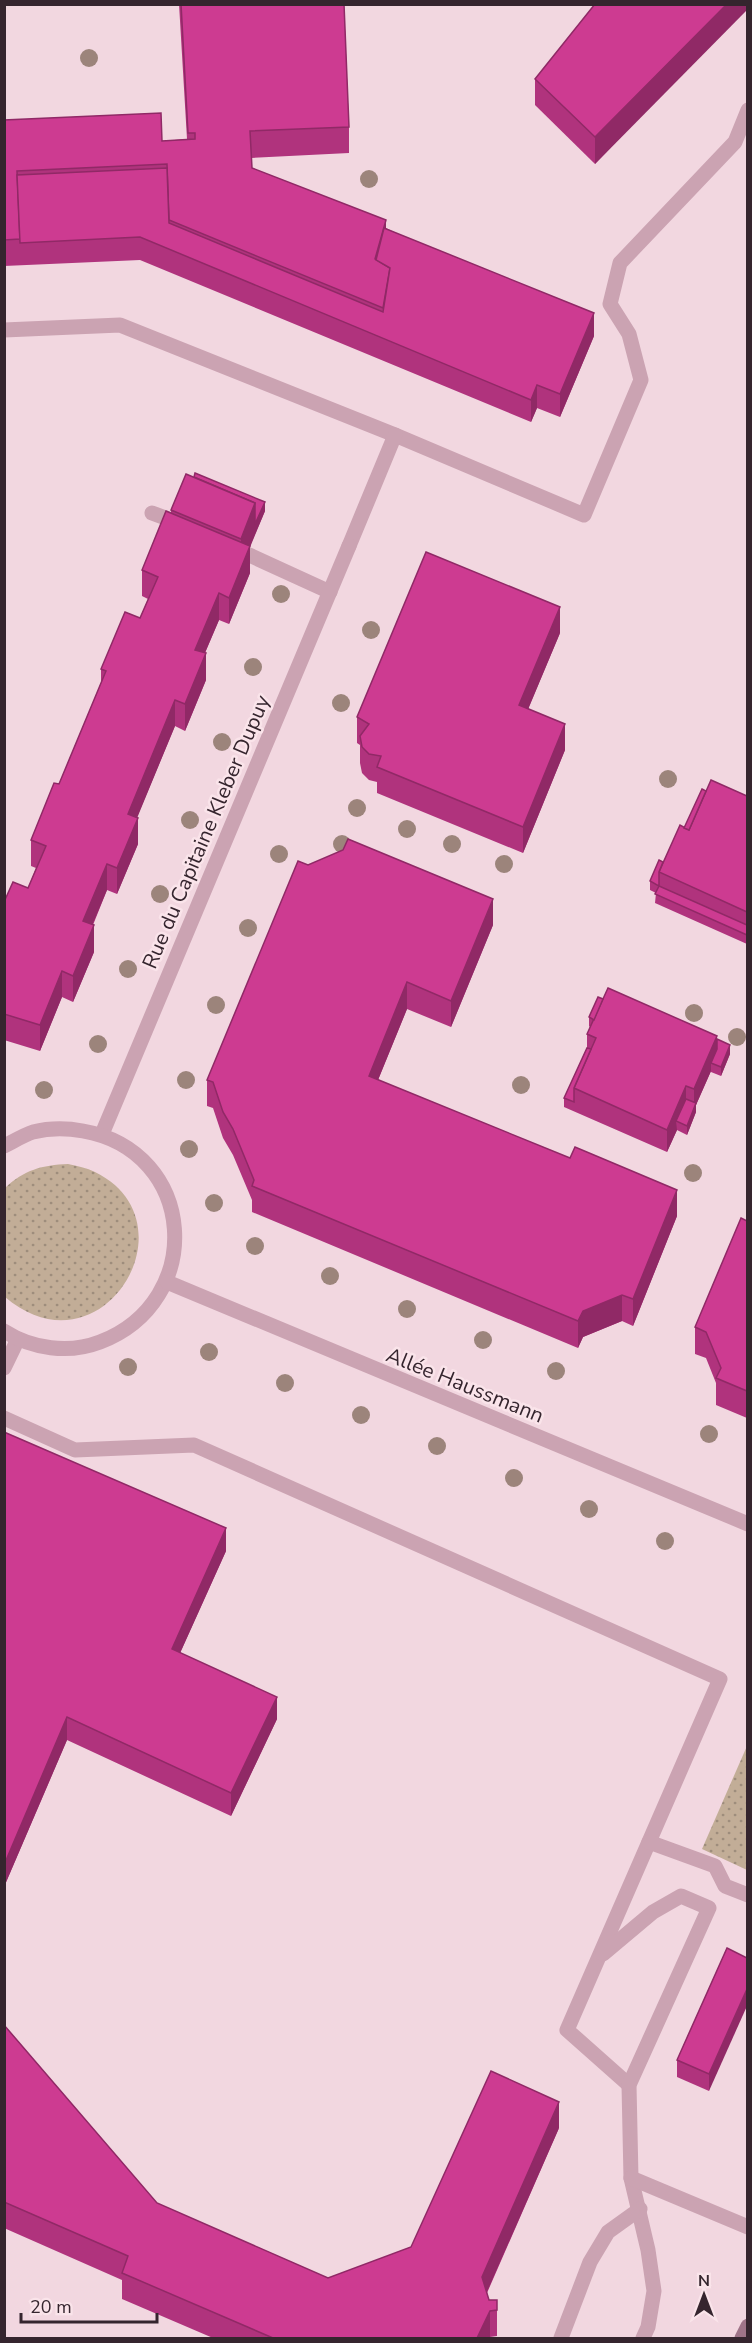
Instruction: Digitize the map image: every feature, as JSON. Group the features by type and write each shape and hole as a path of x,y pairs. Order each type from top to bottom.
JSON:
{"main road":[{"path":"742,2338 747,2326"}],"street":[{"path":"4,330 120,325 395,435 584,515 641,380 629,334 610,304 620,263 735,142 747,110"},
{"name":"Rue du Capitaine Kleber Dupuy","path":"102,1134 395,435"},
{"path":"152,513 179,522"},
{"path":"247,554 330,592"},
{"path":"4,1146 33,1132 67,1128 102,1134 133,1152 158,1178 172,1211 175,1238 167,1282 147,1313 119,1335 86,1348 50,1348 18,1339 4,1330"},
{"name":"Allée Haussmann","path":"167,1282 747,1524"},
{"path":"4,1368 18,1339"},
{"path":"4,1418 75,1450 140,1445 194,1445 720,1679 567,2030 629,2085"},
{"path":"649,1842 715,1866 725,1886 747,1895"},
{"path":"598,1958 652,1912 681,1896 709,1908 629,2085 631,2178 640,2210 654,2292 648,2327 643,2338"},
{"path":"631,2178 747,2227"},
{"path":"561,2338 590,2262 608,2232 640,2210"}],"shaded area":[{"path":"68,1164 95,1172 124,1195 137,1224 137,1255 124,1284 103,1307 74,1319 41,1317 5,1297 5,1188 26,1173 50,1166"},
{"path":"747,1746 748,1870 702,1849"}],"building":[{"path":"181,4 344,4 349,127 250,131 252,168 386,220 375,259 390,268 383,308 169,220 167,164 17,171 20,239 4,240 4,120 161,113 162,141 195,139 195,133 188,133"},
{"path":"595,4 727,4 595,137 535,79"},
{"path":"167,168 169,223 383,312 390,268 376,260 384,228 594,313 560,394 537,385 531,400 140,237 20,243 17,175"},
{"path":"195,473 265,502 255,524 255,503 194,477"},
{"path":"186,474 255,503 241,539 171,510"},
{"path":"166,511 250,546 229,598 219,593 195,650 206,653 185,704 175,700 128,814 138,818 117,868 107,864 83,921 94,925 73,976 62,971 40,1025 4,1014 4,902 13,882 28,888 46,846 31,840 54,783 59,784 106,671 101,669 125,612 140,618 158,577 142,570"},
{"path":"426,552 560,607 519,705 565,724 523,827 377,767 381,756 369,754 362,747 360,736 369,724 357,717"},
{"path":"711,780 747,796 747,912 659,872 680,825 689,830"},
{"path":"702,789 706,791 689,830 684,828"},
{"path":"348,839 493,899 451,1001 407,982 369,1076 570,1158 575,1147 677,1190 633,1299 622,1295 583,1311 578,1321 252,1186 254,1180 233,1129 223,1112 213,1082 207,1080 298,861 308,865 343,850"},
{"path":"659,860 663,862 659,872 659,886 650,881"},
{"path":"659,886 747,925 747,935 655,894"},
{"path":"608,988 717,1036 694,1089 686,1086 667,1130 574,1088 596,1038 587,1034"},
{"path":"598,997 603,999 594,1020 589,1017"},
{"path":"717,1039 730,1045 721,1067 711,1063 717,1049"},
{"path":"587,1048 591,1049 574,1088 574,1102 564,1098"},
{"path":"686,1099 696,1103 687,1126 676,1121"},
{"path":"741,1218 747,1221 747,1391 716,1378 721,1368 706,1332 695,1327"},
{"path":"4,1432 226,1528 172,1649 277,1697 231,1793 67,1717 4,1865"},
{"path":"727,1948 747,1958 747,1989 709,2074 677,2060"},
{"path":"4,2025 157,2203 328,2278 411,2247 491,2071 559,2102 482,2277 489,2300 497,2300 497,2310 490,2311 477,2338 273,2338 122,2273 128,2256 4,2202"}]}
